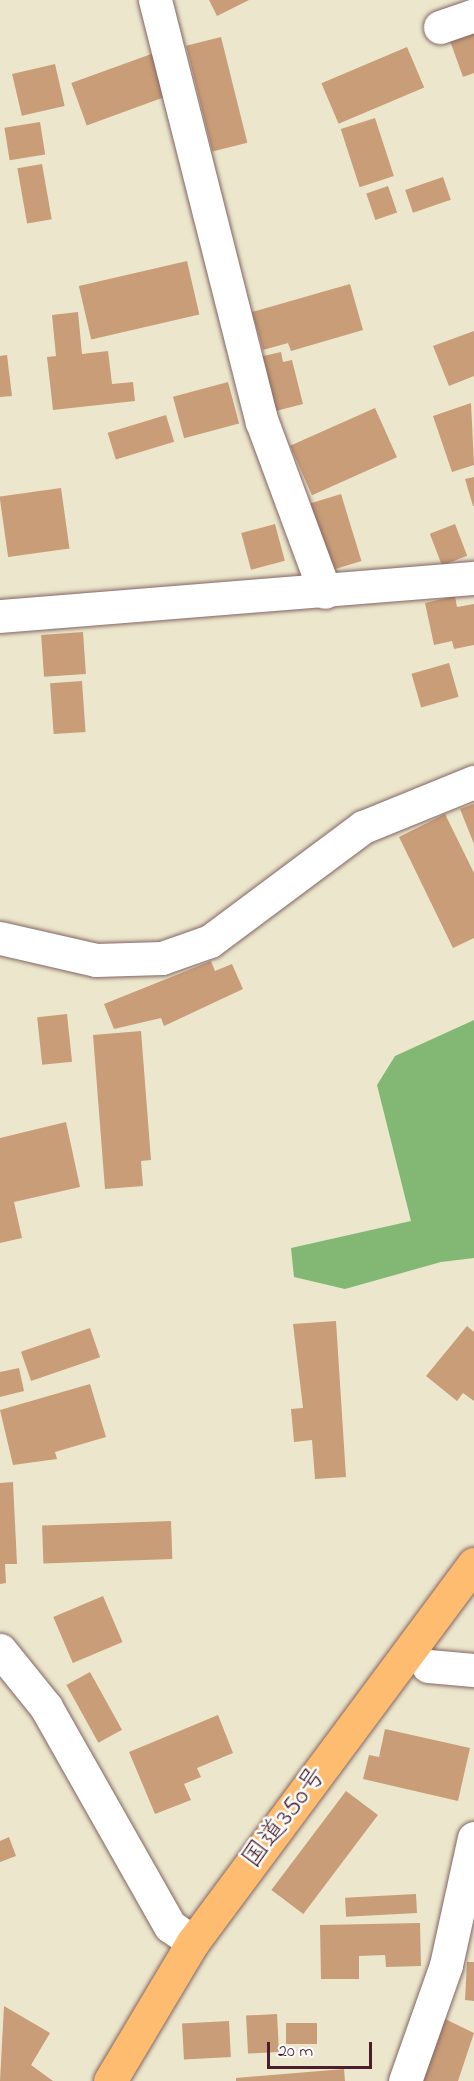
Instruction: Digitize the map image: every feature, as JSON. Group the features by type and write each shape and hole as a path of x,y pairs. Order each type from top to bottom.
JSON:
{"highway":[{"name":"国道350号","path":"110,2081 193,1942 474,1564"}],"street":[{"path":"155,0 262,422 325,592"},
{"path":"440,27 474,15"},
{"path":"0,616 325,592 474,578"},
{"path":"0,938 96,960 162,958 210,941 363,827 474,782"},
{"path":"0,1650 46,1707 170,1926 193,1942"},
{"path":"428,1666 474,1670"},
{"path":"405,2081 463,1940 474,1838"}],"green space":[{"path":"474,1020 474,1258 441,1262 345,1289 294,1277 291,1248 411,1221 377,1085 395,1056"}],"building":[{"path":"209,0 249,0 217,16"},
{"path":"474,28 474,73 463,77 449,38"},
{"path":"221,37 247,143 212,151 186,46"},
{"path":"407,47 424,88 339,124 321,83"},
{"path":"154,53 169,95 87,125 71,83"},
{"path":"55,64 65,106 22,116 12,74"},
{"path":"375,118 394,176 360,187 341,129"},
{"path":"40,122 45,155 10,160 4,128"},
{"path":"42,164 52,219 27,223 17,168"},
{"path":"443,177 451,200 413,213 405,190"},
{"path":"388,186 397,212 375,220 366,193"},
{"path":"187,261 199,315 91,340 79,286"},
{"path":"350,284 363,330 291,351 288,343 263,350 252,312"},
{"path":"78,312 82,354 108,351 112,384 133,382 135,401 53,410 47,357 56,356 52,315"},
{"path":"474,331 474,376 449,386 433,346"},
{"path":"281,352 283,362 292,360 303,404 272,412 259,357"},
{"path":"7,355 12,396 0,397 0,356"},
{"path":"228,382 239,424 184,438 173,397"},
{"path":"471,403 474,465 452,472 433,416"},
{"path":"375,408 397,457 312,495 290,446"},
{"path":"166,415 174,442 116,460 108,433"},
{"path":"474,477 474,506 473,506 465,479"},
{"path":"61,488 69,548 8,557 0,497"},
{"path":"341,494 361,561 328,571 308,504"},
{"path":"275,524 285,561 251,570 241,533"},
{"path":"455,524 467,556 442,565 430,534"},
{"path":"455,596 457,607 474,604 474,645 454,649 452,641 434,645 425,603"},
{"path":"83,632 86,674 44,677 41,635"},
{"path":"449,663 459,697 421,707 412,674"},
{"path":"82,681 86,732 54,734 50,683"},
{"path":"474,804 474,844 460,809"},
{"path":"445,814 474,873 474,938 453,948 399,837"},
{"path":"211,961 215,971 232,964 243,989 164,1026 161,1018 114,1029 104,1004"},
{"path":"67,1014 72,1062 42,1065 37,1017"},
{"path":"141,1031 151,1160 141,1161 143,1186 105,1189 93,1035"},
{"path":"66,1122 80,1187 14,1202 22,1238 0,1243 0,1138"},
{"path":"336,1321 346,1477 315,1479 312,1440 294,1442 291,1409 303,1408 293,1324"},
{"path":"467,1326 474,1332 474,1401 463,1393 457,1401 426,1376"},
{"path":"90,1328 100,1357 31,1381 21,1352"},
{"path":"19,1368 24,1391 0,1397 0,1372"},
{"path":"90,1384 106,1437 55,1452 57,1459 13,1465 0,1410"},
{"path":"13,1482 17,1564 5,1564 6,1583 0,1584 0,1483"},
{"path":"171,1521 172,1559 43,1563 42,1526"},
{"path":"103,1596 123,1642 73,1663 53,1617"},
{"path":"90,1672 122,1730 98,1743 66,1685"},
{"path":"218,1715 233,1753 197,1768 201,1777 184,1784 191,1800 155,1814 129,1752"},
{"path":"385,1729 470,1748 458,1801 363,1779 369,1755 379,1757"},
{"path":"346,1791 378,1815 303,1914 271,1890"},
{"path":"9,1837 16,1856 0,1862 0,1841"},
{"path":"416,1894 417,1913 346,1917 345,1898"},
{"path":"420,1923 421,1966 386,1967 385,1955 359,1956 359,1979 321,1979 320,1925"},
{"path":"467,1962 474,1962 474,2001 465,2000"},
{"path":"4,2006 50,2033 31,2065 53,2081 0,2081"},
{"path":"277,2014 279,2052 248,2054 246,2016"},
{"path":"441,2017 474,2033 458,2081 420,2081"},
{"path":"229,2021 231,2057 184,2059 182,2023"},
{"path":"286,2023 317,2023 317,2044 286,2044"},
{"path":"344,2069 345,2081 236,2081 236,2078"}]}
